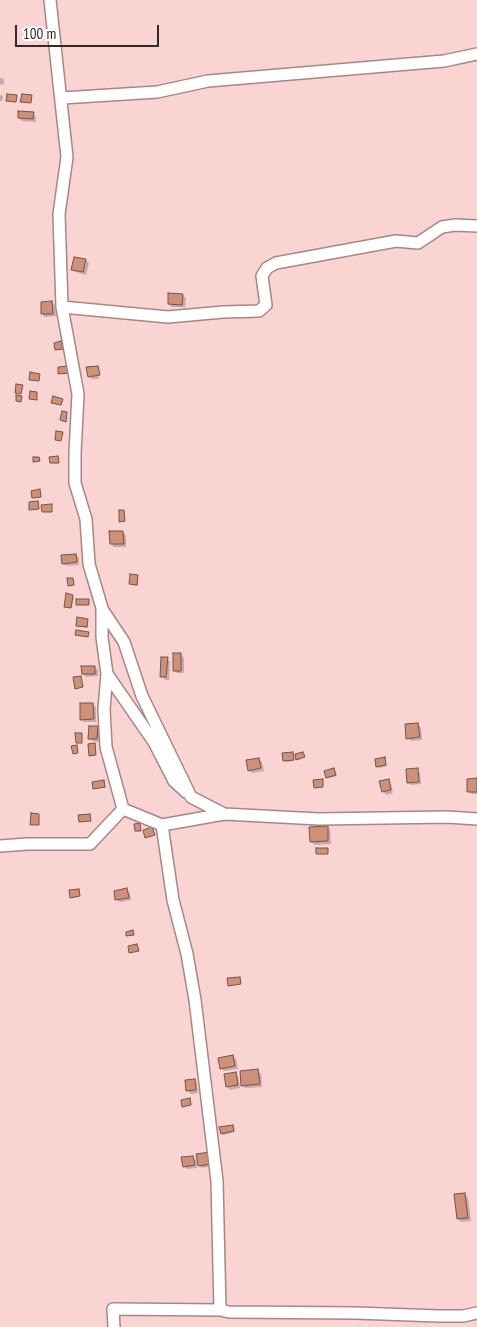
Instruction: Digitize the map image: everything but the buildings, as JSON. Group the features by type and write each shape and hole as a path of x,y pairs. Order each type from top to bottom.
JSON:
{"street":[{"path":"47,2 62,98 67,157 59,214 62,307 78,394 75,453 76,484 86,518 89,564 102,608 124,642 142,696 192,797"},
{"path":"62,98 157,92 208,81 444,61 477,54"},
{"path":"62,307 168,317 258,311 266,305 262,276 267,268 276,263 396,241 418,243 442,227 454,225 477,226"},
{"path":"102,608 102,637 107,674 104,709 106,747 123,809"},
{"path":"107,674 138,722 154,742 174,781 192,797 224,814"},
{"path":"123,809 162,825 224,814 319,819 477,818"},
{"path":"0,846 90,844 123,809"},
{"path":"162,825 174,900 187,954 195,1000 217,1181 220,1310"},
{"path":"114,1327 113,1309 438,1316 463,1316 477,1313"}]}
